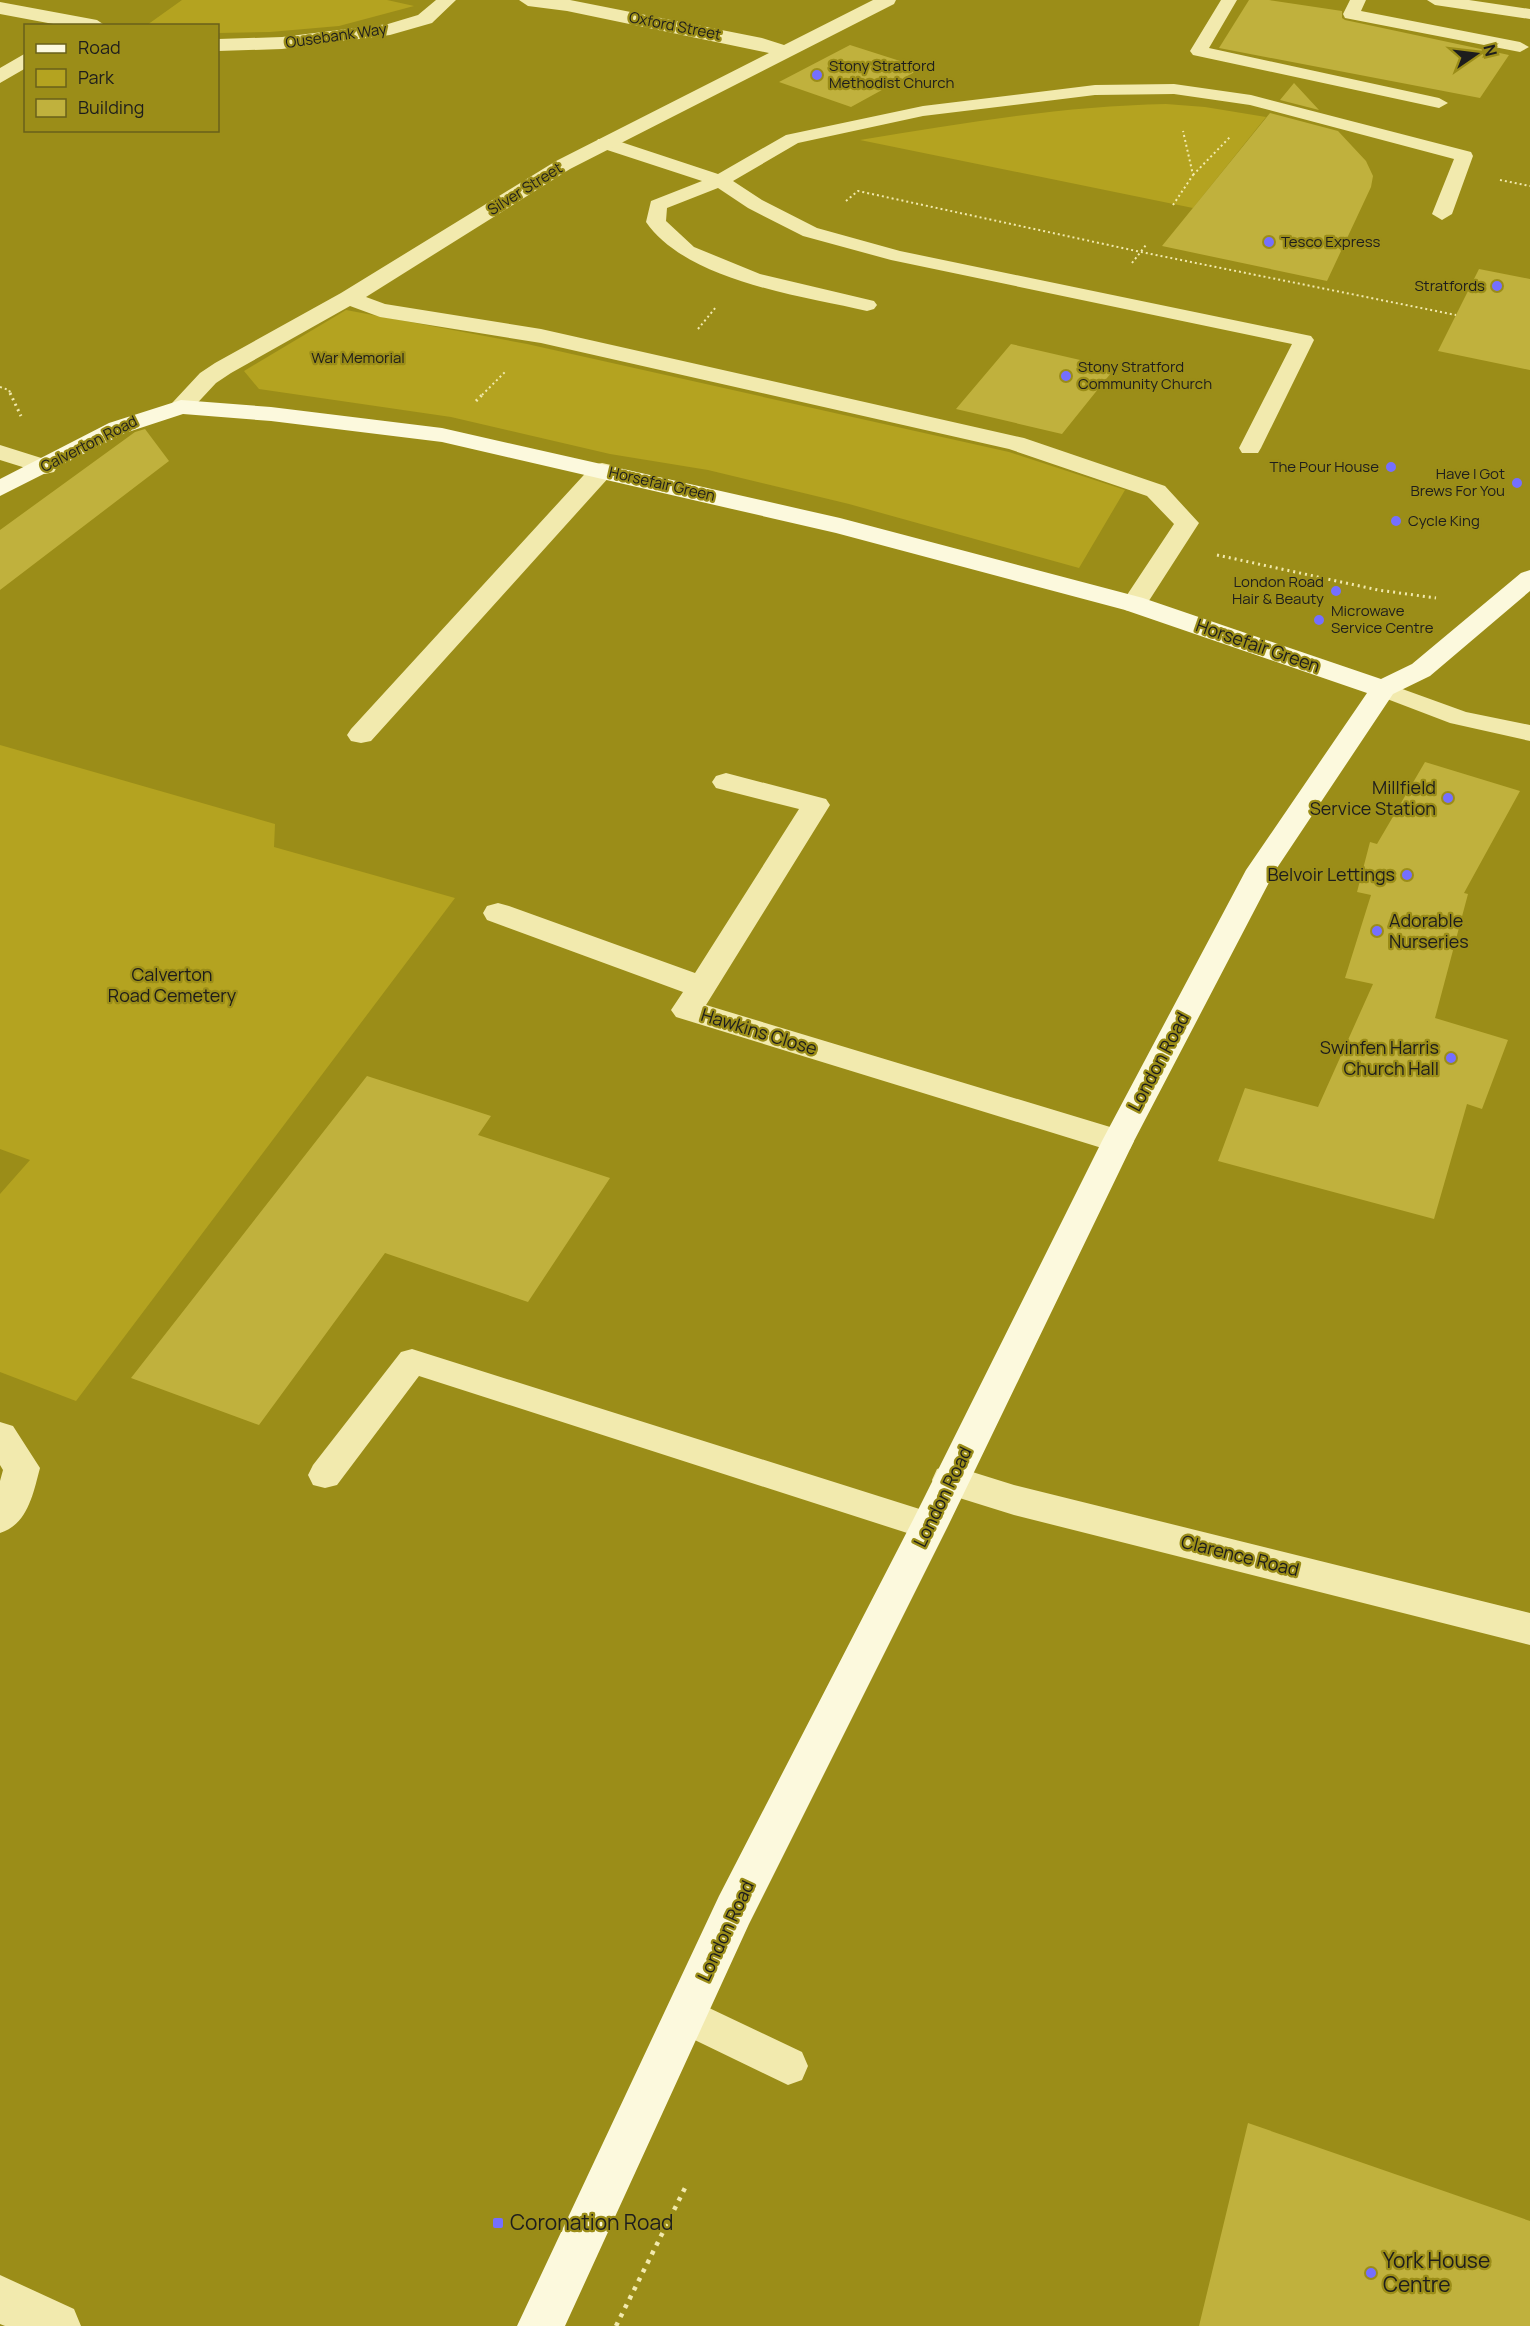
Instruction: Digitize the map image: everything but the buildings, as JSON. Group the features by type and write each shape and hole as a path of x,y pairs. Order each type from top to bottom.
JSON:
{"street":[{"name":"Ousebank Way","path":"219,45 282,44 390,29 425,19 447,0"},
{"name":"Oxford Street","path":"528,0 567,5 739,39 785,52"},
{"name":"Silver Street","path":"182,406 208,378 223,368 349,298 563,165 887,0"},
{"path":"0,8 83,24"},
{"path":"0,77 24,60"},
{"path":"349,298 380,310 541,336 1016,443 1156,491 1187,523 1134,604"},
{"name":"Horsefair Green","path":"182,406 282,415 442,435 602,470 840,526 1134,604 1383,688"},
{"name":"Calverton Road","path":"0,489 117,428 182,406"},
{"path":"0,452 45,466"},
{"path":"361,735 602,470"},
{"path":"1383,688 1421,670 1530,578"},
{"name":"London Road","path":"541,2326 734,1910 929,1526 1118,1141 1261,870 1363,722 1383,688"},
{"name":"Hawkins Close","path":"726,782 816,805 687,1010 1118,1141"},
{"path":"498,913 701,987"},
{"path":"0,1436 22,1467 13,1501 0,1518"},
{"name":"Clarence Road","path":"950,1480 1014,1500 1530,1629"},
{"path":"0,2299 57,2326"}],"lane":[{"path":"1229,0 1199,51 1439,103"},
{"path":"1358,0 1351,14 1520,47"},
{"path":"1435,0 1530,14"},
{"path":"867,305 743,275 687,251 656,222 658,205 720,181 792,139 923,111 994,100 1095,90 1174,89 1262,103 1464,156 1442,214"},
{"path":"605,142 720,181 755,204 821,235 904,257 1304,340 1250,448"},
{"path":"1383,688 1459,718 1530,733"},
{"path":"325,1475 412,1361 929,1526"},
{"path":"686,2016 788,2066"}],"path":[{"path":"1193,176 1262,103"},
{"path":"1141,252 1456,315"},
{"path":"668,364 743,275"},
{"path":"442,435 541,336"},
{"path":"1172,546 1378,590 1494,607"},
{"path":"616,2326 687,2184"}],"green space":[{"path":"182,0 387,0 414,6 339,26 270,32 219,33 219,24 148,24"},
{"path":"1166,104 1205,107 1266,117 1193,208 860,140 1051,112"},
{"name":"War Memorial","path":"346,310 527,344 1009,452 1125,490 1079,568 849,504 708,470 610,454 451,417 259,389 244,371"},
{"name":"Calverton Road Cemetery","path":"0,745 275,824 274,847 455,898 76,1401 0,1372 0,1194 30,1160 0,1149"}],"place":[{"name":"Stony Stratford Methodist Church","path":"817,75"},
{"name":"Tesco Express","path":"1269,242"},
{"name":"Stratfords","path":"1497,286"},
{"name":"Stony Stratford Community Church","path":"1066,376"},
{"name":"The Pour House","path":"1391,467"},
{"name":"Have I Got Brews For You","path":"1517,483"},
{"name":"Cycle King","path":"1396,521"},
{"name":"London Road Hair & Beauty","path":"1336,591"},
{"name":"Microwave Service Centre","path":"1319,620"},
{"name":"Millfield Service Station","path":"1448,798"},
{"name":"Belvoir Lettings","path":"1407,875"},
{"name":"Adorable Nurseries","path":"1377,931"},
{"name":"Swinfen Harris Church Hall","path":"1451,1058"},
{"name":"Coronation Road","path":"498,2223"},
{"name":"York House Centre","path":"1371,2273"}]}
